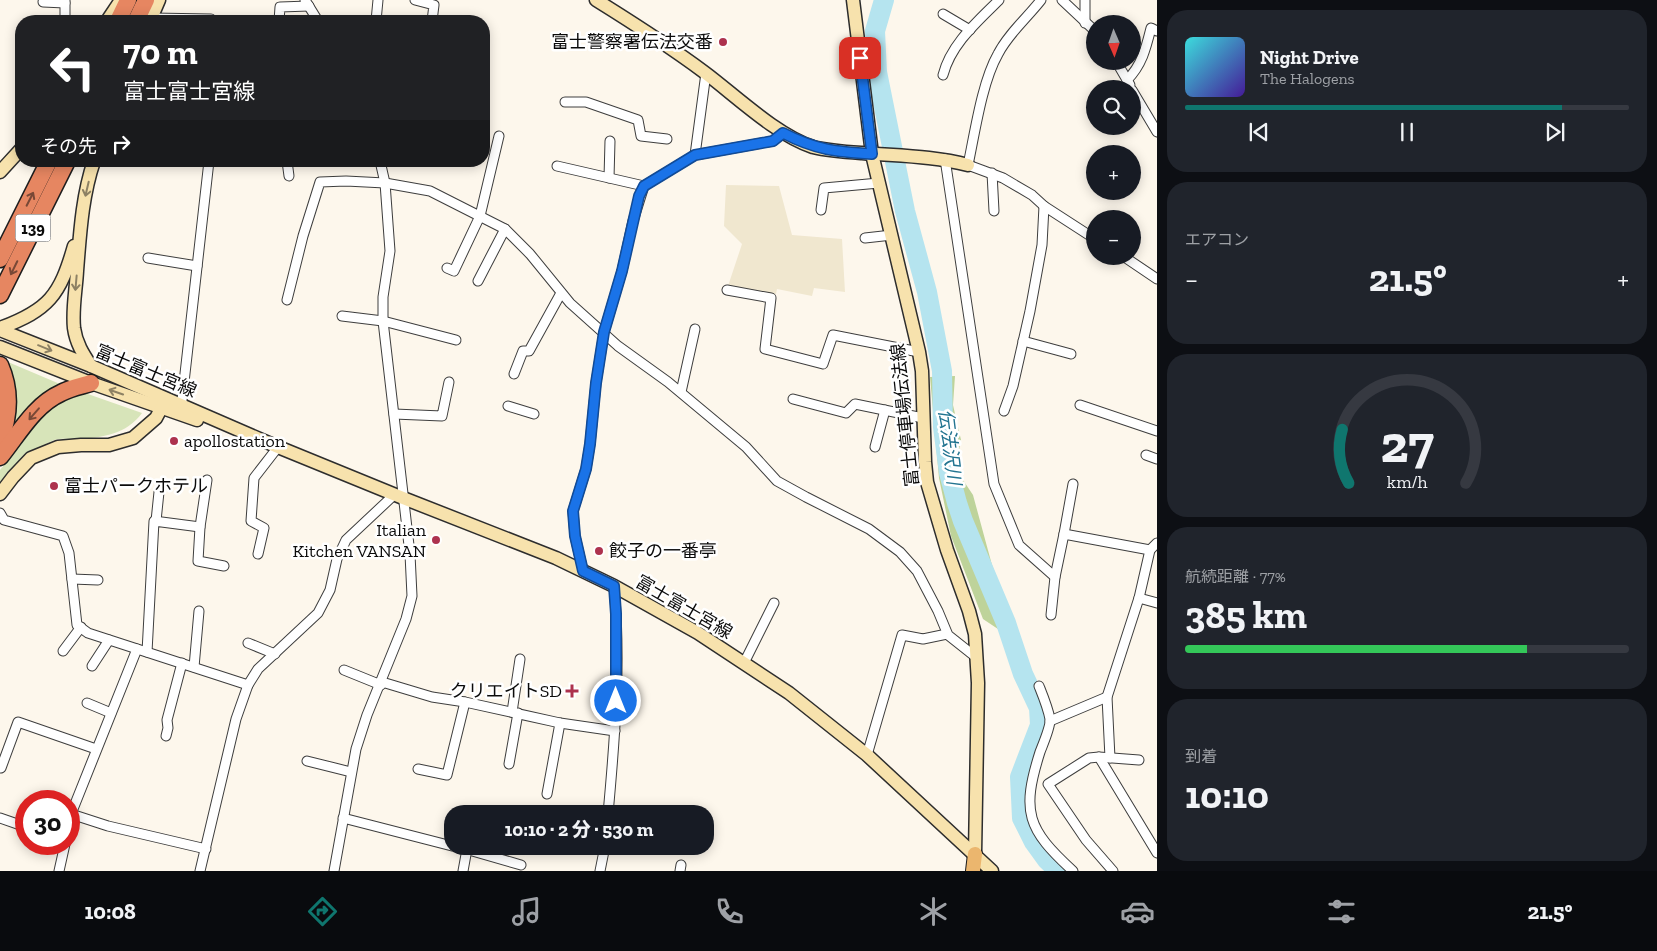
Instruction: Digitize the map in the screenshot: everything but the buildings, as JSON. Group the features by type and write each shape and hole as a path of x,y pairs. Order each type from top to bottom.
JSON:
{"highway":[{"path":"121,15 128,0"},
{"path":"146,0 146,15"},
{"name":"139","path":"0,258 46,167"},
{"name":"139","path":"0,295 64,167"},
{"path":"0,365 6,382 8,403 7,418 0,441"},
{"path":"0,458 36,410 60,393 91,383"}],"main road":[{"path":"111,15 121,0"},
{"path":"149,15 159,0"},
{"path":"596,0 651,34 706,73 783,133 814,147 840,152 945,159 968,165"},
{"name":"富士停車場伝法線","path":"853,0 877,154 879,183 919,352 922,372 927,482 975,634 977,658 974,854"},
{"path":"0,172 15,156"},
{"path":"0,329 29,317 42,308 53,296 64,278 82,217 93,167"},
{"path":"82,217 74,328 80,350 91,366"},
{"name":"富士富士宮線","path":"0,329 91,366 164,403 278,446 546,555 614,586 698,633 789,693 867,755 992,871"},
{"name":"富士富士宮線","path":"0,347 91,383 164,403"},
{"path":"0,494 31,458 58,447 109,445 133,438 156,418 164,403"},
{"path":"973,871 974,854"}],"street":[{"path":"377,15 378,0"},
{"path":"415,0 434,5 433,15"},
{"path":"943,75 945,65 956,45 999,0"},
{"path":"1041,0 1004,44 994,61 968,165 1004,178 1032,195 1044,206 1086,233"},
{"path":"1062,0 1086,23"},
{"path":"1085,0 1086,23"},
{"path":"43,2 65,2 65,15"},
{"path":"279,15 280,7 307,3 314,15"},
{"path":"943,14 970,30"},
{"path":"1132,80 1145,54 1151,28 1157,31"},
{"path":"695,155 706,73"},
{"path":"565,102 586,102 638,120 641,136 667,138"},
{"path":"1141,105 1157,132"},
{"path":"583,571 575,536 573,511 586,469 604,332 622,271 639,196 644,186 695,155 773,141 783,133"},
{"path":"447,268 454,271 480,216 499,136"},
{"path":"609,178 610,141"},
{"path":"945,159 994,484 1019,545 1055,577"},
{"path":"557,166 644,186"},
{"path":"181,410 208,167"},
{"path":"288,167 289,176"},
{"path":"334,871 356,749 367,715 406,619 412,596 410,554 399,496 394,414 383,321 383,297 390,251 385,184 380,167"},
{"path":"992,173 994,211"},
{"path":"287,300 303,236 320,182 346,181 385,184 430,192 480,216 505,229 530,254 570,303 618,346 681,392 746,448 777,481 869,529 900,552 917,571 938,611 947,634 977,658"},
{"path":"821,210 824,188 879,183"},
{"path":"1004,411 1013,386 1042,245 1044,206"},
{"path":"478,281 505,229"},
{"path":"865,238 892,235"},
{"path":"148,258 197,266"},
{"path":"1136,265 1157,279"},
{"path":"727,290 770,298 765,349 823,364 833,336 919,352"},
{"path":"514,374 523,351 529,351 561,293"},
{"path":"342,316 383,321 456,340"},
{"path":"681,392 694,330"},
{"path":"1023,341 1071,354"},
{"path":"394,414 442,416 449,382"},
{"path":"793,399 846,413 855,404 923,418"},
{"path":"1080,405 1157,431"},
{"path":"508,406 534,414"},
{"path":"875,447 886,410"},
{"path":"258,554 264,528 251,521 254,478 278,446"},
{"path":"1146,455 1157,459"},
{"path":"207,480 200,527 198,561 224,566"},
{"path":"1051,615 1055,577 1073,484"},
{"path":"147,652 154,521 156,521 159,492"},
{"path":"200,871 236,719 248,684 258,669 318,613 330,590 337,559 346,540 399,496"},
{"path":"0,513 4,520 63,536 69,553 77,625 88,633 248,684"},
{"path":"156,521 200,527"},
{"path":"1064,534 1150,550"},
{"path":"1110,758 1107,697 1139,598 1150,550 1157,543"},
{"path":"72,579 98,580"},
{"path":"609,805 616,731 616,614 614,586"},
{"path":"1139,598 1157,603"},
{"path":"744,663 774,603"},
{"path":"194,667 199,611"},
{"path":"63,651 81,628"},
{"path":"867,755 902,635 923,639 947,634"},
{"path":"92,666 109,640"},
{"path":"248,643 275,654"},
{"path":"80,791 137,649"},
{"path":"508,764 520,659"},
{"path":"166,736 167,720 182,663"},
{"path":"344,670 381,684 432,697 466,702 560,723 616,731"},
{"path":"1039,686 1050,721 1034,770 1029,798 1031,816 1035,828 1047,846 1073,871"},
{"path":"1050,721 1107,697"},
{"path":"418,768 447,775 466,702"},
{"path":"87,703 111,713"},
{"path":"1,768 18,722 96,749"},
{"path":"547,794 560,723"},
{"path":"1099,757 1157,853"},
{"path":"1113,871 1086,840 1048,784 1089,758 1139,760"},
{"path":"307,761 351,772"},
{"path":"80,817 108,826 206,849"},
{"path":"0,818 15,823"},
{"path":"343,818 444,843"},
{"path":"59,871 63,855"},
{"path":"463,871 466,855"},
{"path":"487,855 521,865"},
{"path":"600,871 603,855"}],"shaded area":[{"path":"726,185 779,186 792,235 842,239 845,292 814,288 812,296 777,289 776,294 728,286 742,244 724,226"}],"green space":[{"path":"8,362 60,384 31,406 5,444 15,396"},
{"path":"955,376 953,405 961,440 957,460 963,480 973,495 992,565 1018,630 1003,637 998,629 983,619 951,536 939,478 930,377"},
{"path":"85,393 142,413 129,426 105,436 54,440 32,453 0,482 0,470 57,399"}],"waterway":[{"name":"伝法沢川","path":"884,0 875,31 877,72 905,211 927,292 942,371 943,427 949,473 963,521 1006,623 1023,674 1039,708 1040,725 1020,777 1022,818 1034,842 1047,860 1059,871"}],"place":[{"name":"富士警察署伝法交番","path":"723,42"},
{"name":"apollostation","path":"174,441"},
{"name":"富士パークホテル","path":"54,486"},
{"name":"Italian Kitchen VANSAN","path":"436,540"},
{"name":"餃子の一番亭","path":"599,551"},
{"name":"クリエイトSD","path":"572,691"}],"route":[{"path":"616,701 616,614 614,586 583,571 575,536 573,511 586,469 604,332 622,271 639,196 644,186 695,155 773,141 783,133 814,147 840,152 872,154 860,58"}]}
